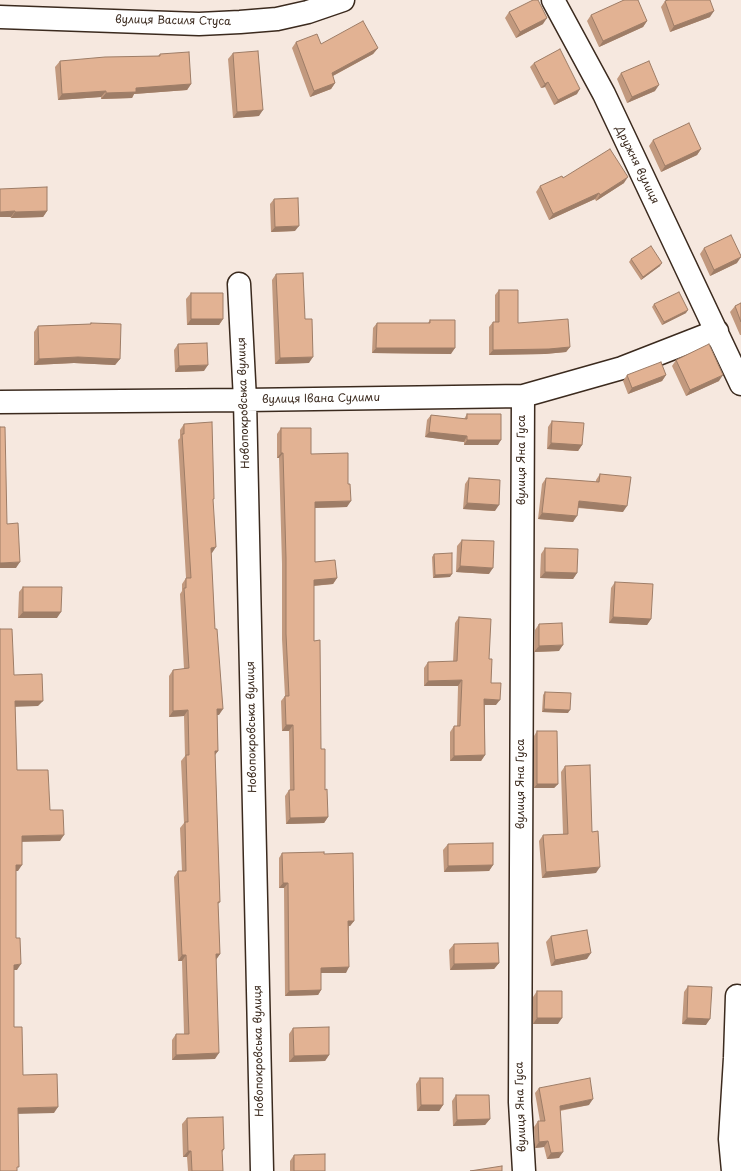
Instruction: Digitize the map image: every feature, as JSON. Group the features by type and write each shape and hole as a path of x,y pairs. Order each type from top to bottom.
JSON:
{"street":[{"name":"вулиця Василя Стуса","path":"0,17 199,24 240,22 277,19 308,12 343,0"},
{"name":"Дружня вулиця","path":"554,0 604,94 741,384"},
{"name":"Новопокровська вулиця","path":"239,284 245,400 262,1171"},
{"path":"523,396 622,368 717,331"},
{"name":"вулиця Івана Сулими","path":"0,402 523,396"},
{"name":"вулиця Яна Гуса","path":"523,396 520,1102 524,1171"},
{"path":"733,1171 730,1139 735,1058 736,996"}],"building":[{"path":"533,0 538,0 547,18 520,32 509,12"},
{"path":"624,0 638,0 647,21 603,41 591,15"},
{"path":"710,0 714,11 674,26 665,1"},
{"path":"363,21 378,48 332,73 335,83 314,91 296,42 317,34 321,44"},
{"path":"560,49 580,89 558,100 548,82 545,84 534,63"},
{"path":"258,51 263,110 237,112 233,53"},
{"path":"189,52 191,84 136,88 136,92 106,93 106,91 62,94 60,61 105,57 160,56 160,54"},
{"path":"649,61 659,85 632,97 621,73"},
{"path":"689,123 701,149 665,166 653,140"},
{"path":"610,149 628,177 600,195 599,193 553,214 540,186 562,176 563,178"},
{"path":"47,187 47,211 0,212 0,189"},
{"path":"298,198 299,226 275,227 274,199"},
{"path":"731,235 741,257 714,270 704,248"},
{"path":"651,246 662,263 643,277 631,259"},
{"path":"303,273 305,319 312,319 313,357 280,358 276,274"},
{"path":"499,290 518,290 518,323 568,319 570,347 493,350 493,322 499,322"},
{"path":"679,292 688,310 664,322 654,304"},
{"path":"191,293 223,293 223,319 191,319"},
{"path":"741,303 741,322 735,306"},
{"path":"430,320 455,320 455,348 376,348 377,323 430,323"},
{"path":"91,323 121,324 120,359 78,357 39,359 38,326"},
{"path":"207,343 208,365 179,366 178,344"},
{"path":"709,344 723,375 690,390 676,360"},
{"path":"661,362 666,375 632,388 627,375"},
{"path":"467,414 501,414 501,440 467,440 467,436 429,432 431,415 467,419"},
{"path":"552,421 584,423 582,445 551,443"},
{"path":"212,422 213,499 216,547 211,548 215,629 217,629 223,709 217,709 218,751 215,751 220,902 218,902 220,954 216,954 219,1053 176,1055 176,1034 189,1034 186,955 182,955 178,871 186,871 185,822 188,822 186,755 189,755 188,710 173,711 173,670 189,668 184,588 186,588 186,578 191,578 182,434 184,434 184,424"},
{"path":"0,427 5,427 7,524 18,523 20,562 0,563"},
{"path":"281,428 311,428 311,454 348,453 348,484 350,484 351,501 315,502 315,562 335,560 337,578 314,580 314,641 320,640 321,749 325,749 325,790 327,789 328,817 290,818 289,790 294,790 293,725 286,725 285,696 289,696 286,634 286,558 283,453 281,453"},
{"path":"600,474 631,477 627,506 579,501 577,516 542,513 546,478 599,482"},
{"path":"469,478 500,480 499,505 467,503"},
{"path":"462,540 494,541 493,568 460,566"},
{"path":"545,548 578,549 577,573 545,572"},
{"path":"452,553 452,574 435,575 434,554"},
{"path":"615,582 653,584 651,619 613,617"},
{"path":"23,587 62,587 61,612 23,612"},
{"path":"459,617 491,619 489,659 492,659 491,683 501,683 500,700 484,699 485,755 454,756 454,726 460,726 462,680 428,681 428,662 457,661"},
{"path":"562,623 563,645 539,646 539,624"},
{"path":"0,629 12,629 14,675 42,674 43,701 15,701 17,770 48,770 50,810 63,810 64,835 22,836 22,865 16,865 16,938 20,938 21,964 14,965 14,1027 22,1027 23,1075 57,1074 58,1107 18,1108 19,1167 17,1167 17,1171 0,1171"},
{"path":"545,692 571,693 570,710 544,709"},
{"path":"537,731 557,731 558,784 537,784"},
{"path":"590,765 592,832 598,831 600,867 546,872 543,835 568,834 565,766"},
{"path":"493,843 493,865 448,866 448,844"},
{"path":"324,852 324,854 353,853 354,921 348,921 349,967 321,968 321,990 289,991 288,883 283,883 282,853"},
{"path":"587,930 591,953 555,960 551,936"},
{"path":"498,943 499,963 454,964 454,944"},
{"path":"688,986 712,987 710,1019 687,1018"},
{"path":"537,991 562,991 562,1018 537,1018"},
{"path":"329,1027 329,1055 294,1056 293,1028"},
{"path":"420,1078 443,1078 443,1105 421,1105"},
{"path":"590,1078 593,1099 560,1106 563,1152 551,1153 548,1141 539,1142 538,1121 545,1121 539,1088"},
{"path":"456,1095 489,1095 490,1119 457,1120"},
{"path":"223,1117 223,1171 192,1171 191,1151 188,1151 187,1118"},
{"path":"325,1154 325,1171 294,1171 294,1155"},
{"path":"502,1166 502,1171 470,1171"}]}
